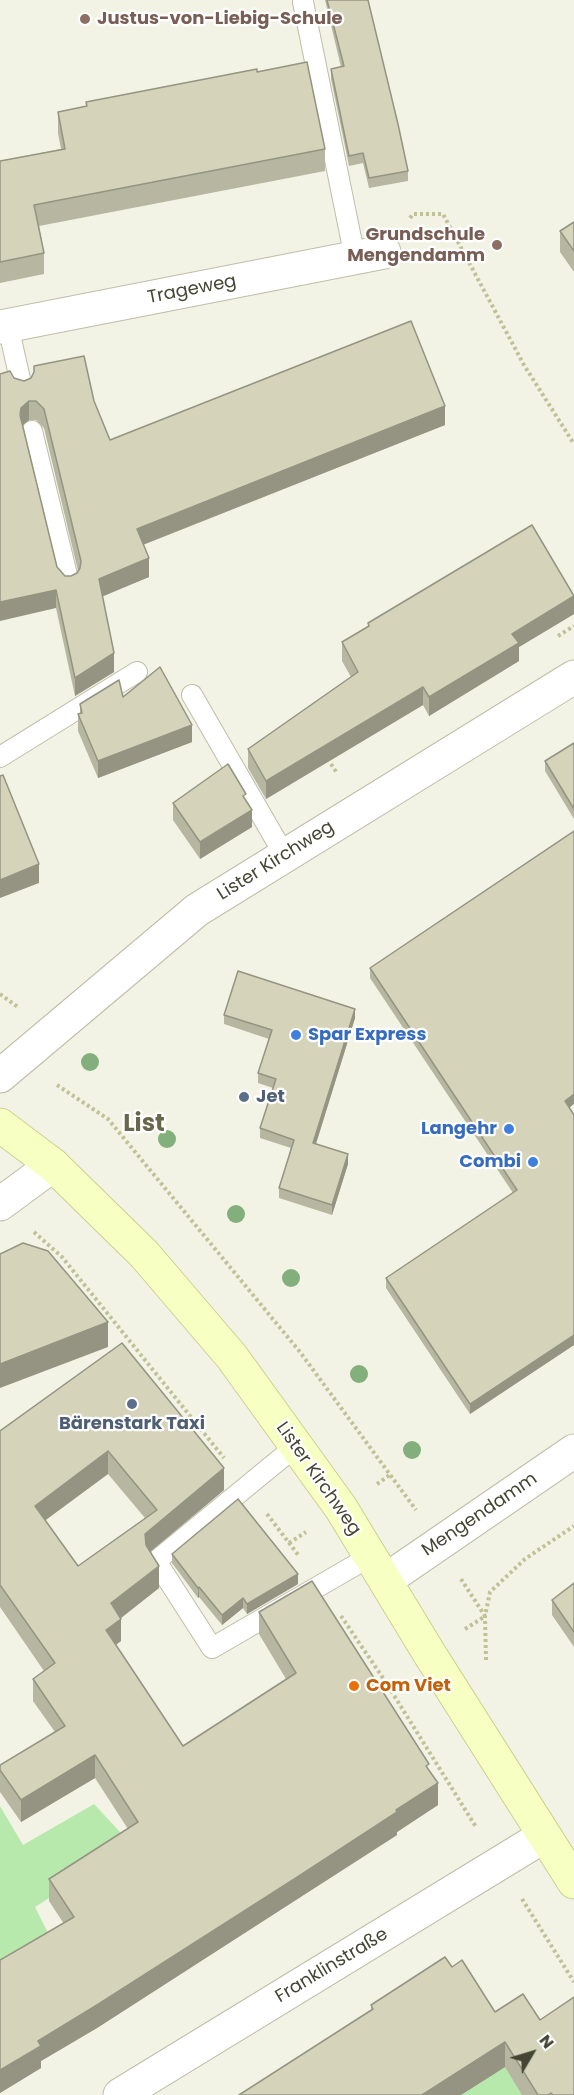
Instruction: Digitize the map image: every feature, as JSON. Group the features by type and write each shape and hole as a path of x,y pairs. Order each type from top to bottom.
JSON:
{"street":[{"name":"Trageweg","path":"4,327 370,255"},
{"name":"Lister Kirchweg","path":"10,1068 197,909 574,677"},
{"name":"Lister Kirchweg","path":"0,1125 53,1166 144,1254 232,1357 341,1508 574,1882"},
{"path":"0,1204 53,1166"},
{"name":"Mengendamm","path":"378,1568 439,1543 574,1451"},
{"name":"Franklinstraße","path":"120,2095 544,1836"}],"lane":[{"path":"303,2 370,255"},
{"path":"4,327 22,388"},
{"path":"32,431 69,583"},
{"path":"0,757 137,672"},
{"path":"192,695 285,856"},
{"path":"296,1446 156,1561 212,1648 320,1584 378,1568"}],"path":[{"path":"370,255 413,214 443,214 524,365 574,444"},
{"path":"10,1068 108,1119 300,1352 392,1474 485,1616 490,1592 525,1559 574,1526"}],"green space":[{"path":"94,1804 132,1845 35,1907 56,1949 0,1981 0,1806 23,1845"},
{"path":"522,2056 525,2095 461,2095"}],"building":[{"path":"327,0 368,0 408,171 369,178 363,153 349,156 331,69 344,66"},
{"path":"307,62 325,149 34,205 44,253 0,262 0,161 65,149 58,112 87,106 86,102 257,69 257,72"},
{"path":"574,222 574,251 560,231"},
{"path":"411,321 445,406 137,529 149,558 99,579 114,653 75,678 56,590 0,602 0,374 10,371 14,378 24,381 31,378 34,366 84,356 94,401 110,440","holes":["29,401 36,401 44,409 81,561 77,573 71,576 65,576 57,567 20,415 21,408"]},
{"path":"532,525 574,596 512,634 519,643 429,697 423,687 266,781 248,749 358,672 342,642 369,626 368,623"},
{"path":"160,667 192,725 98,761 78,714 82,713 80,704 119,680 123,697"},
{"path":"574,743 574,809 545,761"},
{"path":"228,764 246,794 243,796 252,810 200,842 173,803"},
{"path":"3,775 39,864 0,880 0,776"},
{"name":"Combi","path":"574,831 574,1094 565,1101 574,1115 574,1335 470,1404 386,1278 517,1190 370,968"},
{"path":"238,971 355,1009 313,1143 348,1154 332,1205 279,1188 294,1140 260,1128 276,1079 258,1073 272,1030 224,1015"},
{"path":"23,1243 48,1251 108,1322 0,1364 0,1254"},
{"path":"122,1343 224,1468 145,1534 146,1545 159,1566 111,1603 121,1619 106,1630 183,1746 296,1673 259,1612 312,1581 429,1764 426,1766 438,1783 299,1876 38,2041 41,2046 0,2070 0,1960 74,1917 49,1879 138,1822 95,1755 21,1800 0,1770 0,1765 65,1726 33,1679 55,1663 0,1585 0,1431","holes":["108,1451 157,1510 78,1566 35,1506"]},
{"path":"238,1499 298,1574 247,1604 243,1598 222,1615 172,1554"},
{"path":"574,1583 574,1632 552,1600"},
{"path":"445,1957 452,1967 462,1960 495,2012 523,1994 540,2020 574,1997 574,2095 553,2095 551,2093 538,2095 505,2042 422,2095 239,2095 373,2009 371,2005"}],"place":[{"name":"Justus-von-Liebig-Schule","path":"85,19"},
{"name":"Grundschule Mengendamm","path":"497,245"},
{"name":"Spar Express","path":"296,1035"},
{"name":"Jet","path":"244,1097"},
{"name":"Langehr","path":"509,1129"},
{"name":"Combi","path":"533,1162"},
{"name":"Bärenstark Taxi","path":"132,1404"},
{"name":"Com Viet","path":"354,1686"}],"district":[{"name":"List","path":"144,1125"}]}
